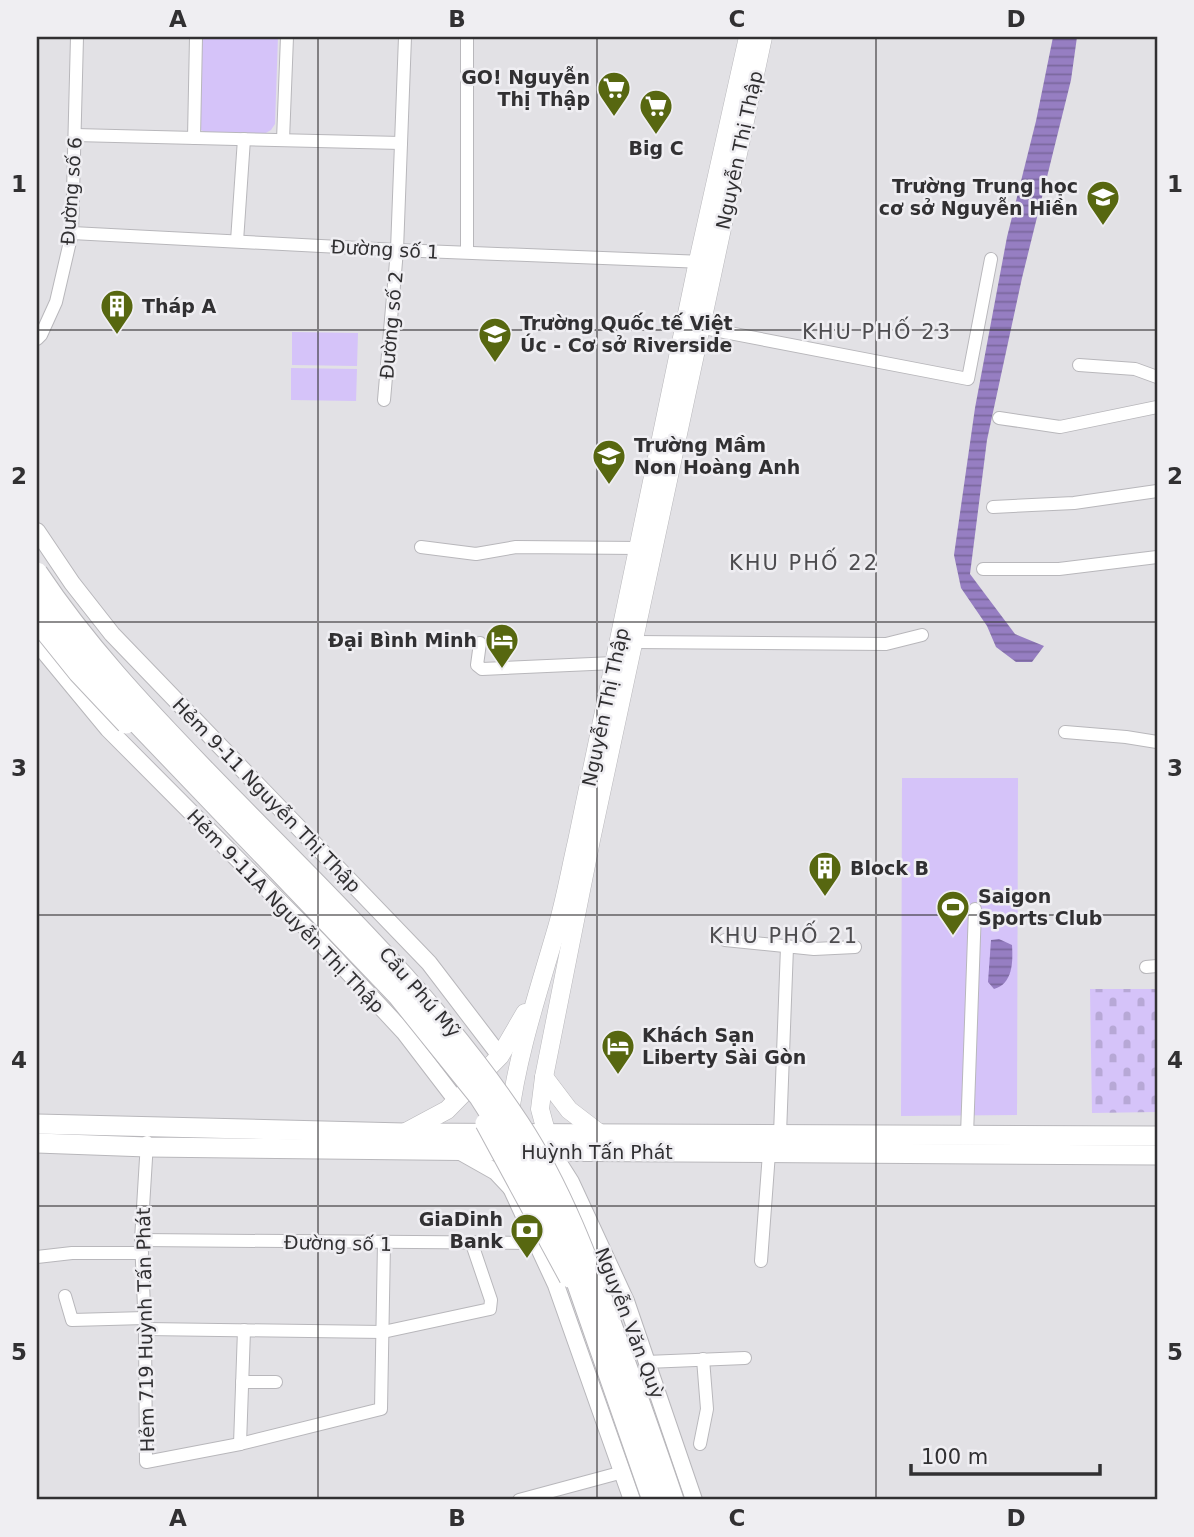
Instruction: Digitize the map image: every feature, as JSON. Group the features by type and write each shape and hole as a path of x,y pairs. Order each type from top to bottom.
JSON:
{"highway":[{"name":"Cầu Phú Mỹ","path":"37,573 117,679 414,987 504,1102 528,1139 573,1225 673,1500"},
{"name":"Cầu Phú Mỹ","path":"37,604 126,711 398,995 480,1097 523,1167 565,1247 653,1500"}],"main road":[{"name":"Nguyễn Thị Thập","path":"549,1143 540,1109 544,1077 634,642 748,37"},
{"name":"Nguyễn Thị Thập","path":"706,262 763,37"},
{"name":"Nguyễn Thị Thập","path":"508,1143 512,1097 536,995 560,915 639,548 693,326"},
{"name":"Cầu Phú Mỹ","path":"37,563 121,678 401,965 467,1046 494,1074 581,1228 679,1500"},
{"name":"Cầu Phú Mỹ","path":"37,622 95,692 385,995 475,1105 513,1170 541,1228 567,1273 608,1387 644,1500"},
{"path":"545,968 565,972"},
{"path":"404,1141 447,1110 500,1056 536,995"},
{"path":"544,1077 597,1142"},
{"name":"Huỳnh Tấn Phát","path":"37,1125 148,1137"},
{"name":"Huỳnh Tấn Phát","path":"37,1143 148,1137 508,1143 709,1143 780,1134 956,1141 1157,1155"},
{"name":"Huỳnh Tấn Phát","path":"1014,1145 1157,1136"},
{"name":"Huỳnh Tấn Phát","path":"404,1141 455,1149 508,1143"},
{"name":"Huỳnh Tấn Phát","path":"709,1143 769,1153 956,1141"}],"street":[{"name":"Đường số 6","path":"37,339 56,302 72,233 77,37"},
{"path":"194,138 196,37"},
{"path":"283,140 287,37"},
{"name":"Đường số 2","path":"384,400 397,250 405,37"},
{"path":"467,37 467,252"},
{"path":"75,135 401,143"},
{"path":"237,241 244,139"},
{"name":"Đường số 1","path":"72,233 397,250 706,262"},
{"path":"693,326 968,379 991,258"},
{"path":"1080,365 1135,369 1157,377"},
{"path":"999,418 1060,427 1157,407"},
{"path":"993,507 1074,503 1157,491"},
{"name":"Hẻm 9-11 Nguyễn Thị Thập","path":"37,531 72,583 112,634 429,963 500,1056"},
{"path":"421,547 476,554 516,547 639,548"},
{"path":"983,569 1059,569 1157,558"},
{"path":"634,642 886,644 922,635"},
{"name":"Hẻm 9-11A Nguyễn Thị Thập","path":"37,643 108,729 320,942 404,1032 456,1100"},
{"path":"480,643 477,665 482,669 614,663"},
{"path":"1065,732 1157,742"},
{"path":"956,1141 975,909"},
{"path":"725,940 814,949 855,947"},
{"path":"780,1134 787,947"},
{"name":"Hẻm 719 Huỳnh Tấn Phát","path":"148,1137 142,1247 146,1462 240,1444 381,1409 383,1332"},
{"path":"571,1182 582,1157 597,1142"},
{"path":"508,1143 511,1188"},
{"name":"Nguyễn Văn Quỳ","path":"549,1143 571,1182 626,1301 694,1500"},
{"path":"455,1149 496,1172 511,1188 560,1297 632,1500"},
{"path":"761,1261 769,1153"},
{"name":"Đường số 1","path":"37,1257 142,1247 535,1243"},
{"path":"383,1332 384,1244"},
{"path":"65,1296 72,1320 244,1330 383,1332 490,1309 491,1300 472,1244"},
{"path":"240,1444 244,1330"},
{"path":"646,1362 745,1358"},
{"path":"700,1444 706,1409 703,1359"},
{"path":"242,1382 276,1382"},
{"path":"519,1500 623,1472"}],"green space":[{"path":"201,37 278,37 275,124 271,130 264,134 206,133 201,130 198,125"},
{"path":"292,332 358,333 357,366 292,365"},
{"path":"291,368 357,369 356,401 291,400"},
{"path":"902,778 1018,778 1017,1115 901,1116"},
{"path":"1090,989 1157,989 1157,1112 1092,1113"}],"shaded area":[{"path":"1053,37 1077,37 1071,80 1022,278 987,440 970,574 1015,634 1044,646 1032,662 1016,662 996,647 987,626 961,588 954,555 975,408 1007,237 1036,121"},
{"path":"999,939 1012,945 1012,965 1005,982 994,989 988,982 991,940"}],"place":[{"name":"GO! Nguyễn Thị Thập","path":"614,118"},
{"name":"Big C","path":"656,136"},
{"name":"Trường Trung học cơ sở Nguyễn Hiền","path":"1103,227"},
{"name":"Tháp A","path":"117,336"},
{"name":"Trường Quốc tế Việt Úc - Cơ sở Riverside","path":"495,364"},
{"name":"Trường Mầm Non Hoàng Anh","path":"609,486"},
{"name":"Đại Bình Minh","path":"502,670"},
{"name":"Block B","path":"825,898"},
{"name":"Saigon Sports Club","path":"953,937"},
{"name":"Khách Sạn Liberty Sài Gòn","path":"618,1076"},
{"name":"GiaDinh Bank","path":"527,1260"}],"district":[{"name":"KHU PHỐ 23","path":"877,332"},
{"name":"KHU PHỐ 22","path":"804,563"},
{"name":"KHU PHỐ 21","path":"784,936"}]}
